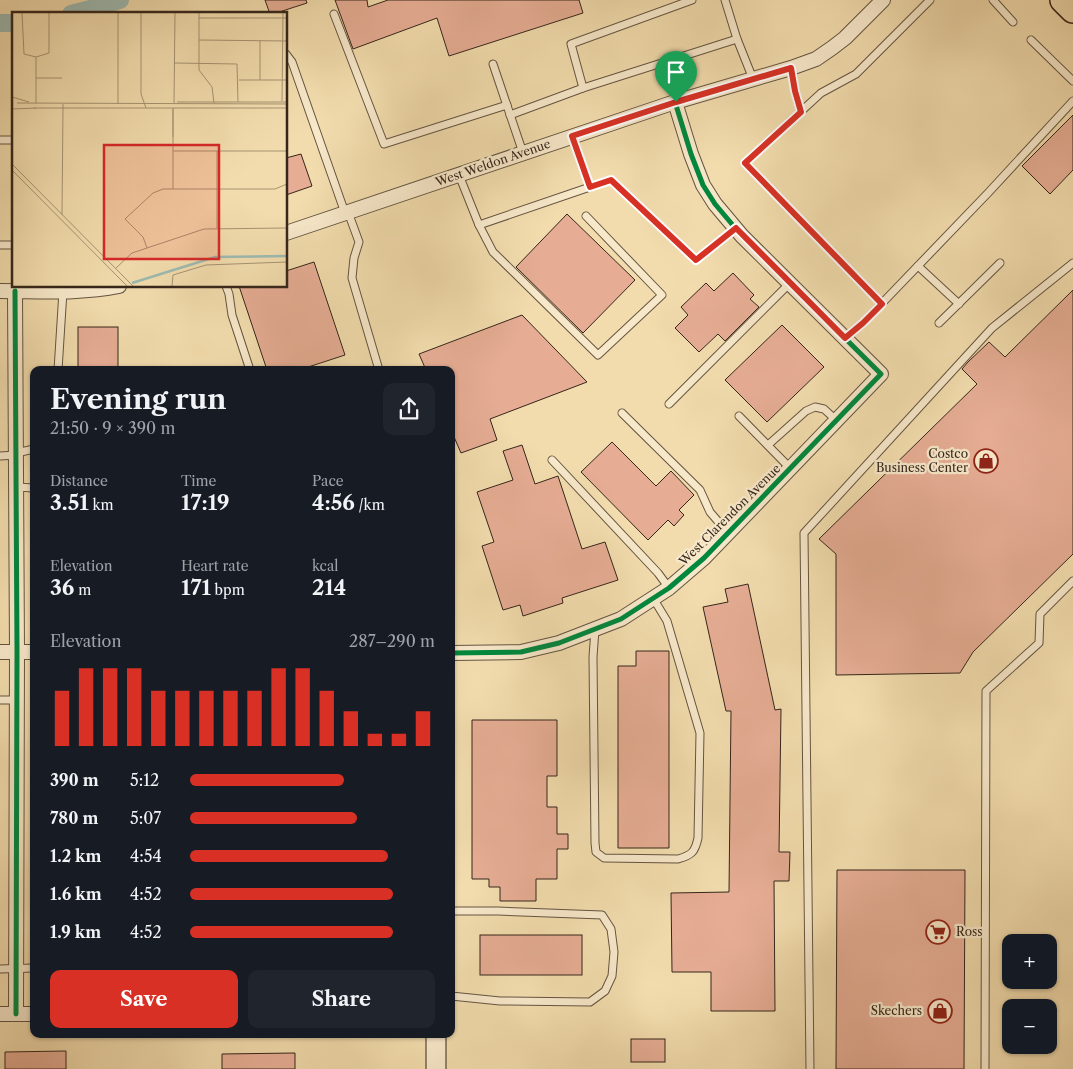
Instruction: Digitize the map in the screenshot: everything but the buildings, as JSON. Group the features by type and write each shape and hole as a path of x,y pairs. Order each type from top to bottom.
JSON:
{"highway":[{"path":"1063,0 1073,10"}],"street":[{"name":"West Weldon Avenue","path":"288,232 572,136 816,59 845,38 883,0"},
{"path":"676,102 691,154 703,185 716,204 736,228 845,338"},
{"path":"0,291 102,290 111,288"},
{"path":"15,291 17,652 16,1014"},
{"name":"West Clarendon Avenue","path":"455,654 521,652 559,643 621,619 668,588 704,558 881,374 845,338"},
{"path":"0,652 30,652"},
{"path":"0,1014 30,1014"},
{"path":"436,1038 436,1069"}],"lane":[{"path":"583,88 571,44 692,0"},
{"path":"725,0 753,79"},
{"path":"882,304 745,163 822,93 856,74 930,0"},
{"path":"993,0 1013,22"},
{"path":"334,14 384,144 507,105"},
{"path":"510,115 583,88 738,39"},
{"path":"1031,40 1073,81"},
{"path":"288,57 292,62 359,242 354,258 352,278 378,366"},
{"path":"493,64 523,153"},
{"path":"791,68 801,112"},
{"path":"845,338 882,304 1073,102"},
{"path":"572,136 590,187"},
{"path":"459,175 479,225 493,252 598,355 662,295 586,216"},
{"path":"479,225 611,180 696,260 736,228"},
{"path":"939,323 1000,263"},
{"path":"810,1069 804,533 992,328 1073,263"},
{"path":"918,266 959,304"},
{"path":"669,404 790,283"},
{"path":"227,288 232,315 249,366"},
{"path":"58,366 63,291"},
{"path":"768,446 806,411 815,407 824,410 836,420"},
{"path":"622,413 700,490 710,512 728,533"},
{"path":"739,416 790,468"},
{"path":"0,456 30,450"},
{"path":"552,460 658,574 668,588"},
{"path":"16,487 30,488"},
{"path":"985,1069 986,692 1039,644 1040,614 1073,581"},
{"path":"595,628 593,657 596,852 604,858 678,859 687,856 695,850 698,838 700,734 667,621 653,598"},
{"path":"0,700 17,700"},
{"path":"455,912 498,911 602,916 611,929 614,952 612,976 605,991 590,1002 500,1002 455,996"},
{"path":"0,969 30,968"}],"waterway":[{"path":"79,12 120,0"},
{"path":"0,23 12,23"}],"cycle path":[{"path":"455,653 521,652 559,643 621,619 669,588 704,558 881,374 742,236 715,204 703,185 675,102"},
{"path":"15,291 17,652 16,1014"}],"place":[{"name":"Costco Business Center","path":"986,461"},
{"name":"Ross","path":"938,932"},
{"name":"Skechers","path":"940,1011"}],"route":[{"path":"791,68 801,112 745,163 882,304 845,338 736,228 696,260 611,180 590,187 572,136 676,102 791,68"}]}
